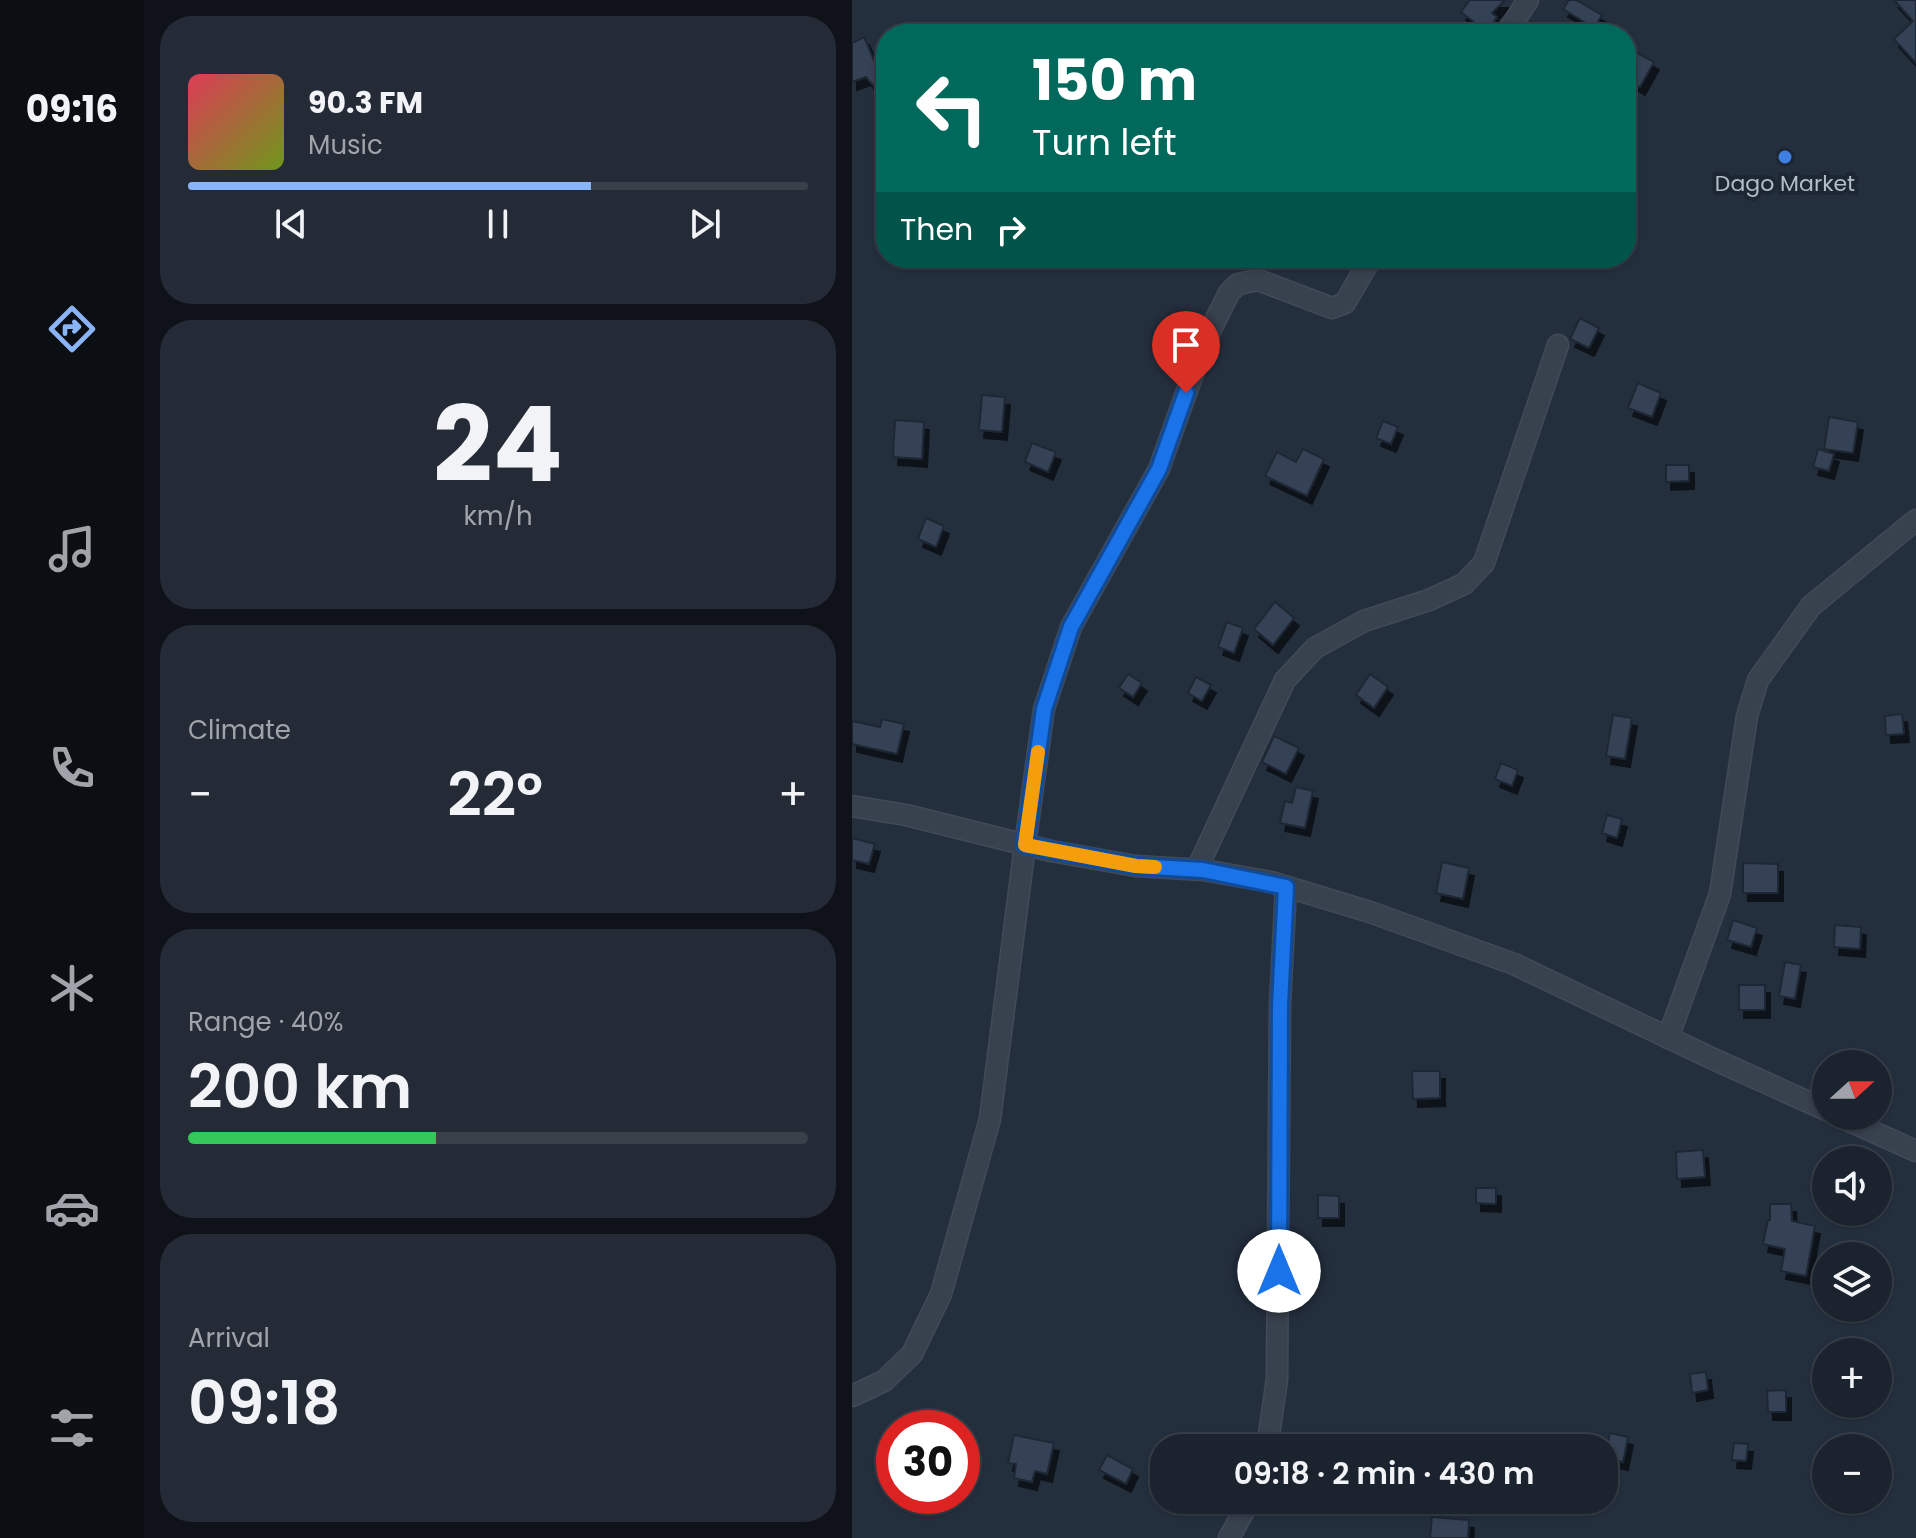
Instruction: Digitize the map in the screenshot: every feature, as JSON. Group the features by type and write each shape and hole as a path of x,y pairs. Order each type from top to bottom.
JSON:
{"street":[{"path":"1512,24 1528,0"},
{"path":"852,1396 884,1381 912,1354 941,1294 990,1119 1044,709 1071,627 1159,469 1204,343 1229,293 1238,284 1258,280 1332,308 1345,303 1365,268"},
{"path":"1197,869 1285,680 1315,648 1364,621 1429,600 1464,584 1484,563 1558,345"},
{"path":"1668,1038 1720,894 1747,716 1758,680 1811,606 1916,520"},
{"path":"852,806 1136,866 1197,869 1271,882 1370,912 1514,964 1812,1104"},
{"path":"1269,1434 1277,1379 1280,1005 1286,887"},
{"path":"1869,1130 1916,1151"},
{"path":"1229,1538 1242,1514"}],"building":[{"path":"1470,0 1505,0 1492,13 1497,17 1492,24 1477,24 1461,12"},
{"path":"1569,0 1576,0 1602,15 1596,24 1587,24 1563,9"},
{"path":"1894,0 1916,0 1916,63 1894,39 1913,21"},
{"path":"864,37 876,65 876,88 866,77 852,82 852,43"},
{"path":"1636,52 1654,62 1640,87 1636,85"},
{"path":"1580,318 1599,328 1589,348 1570,339"},
{"path":"1638,383 1661,393 1652,417 1628,408"},
{"path":"982,395 1005,397 1002,432 979,430"},
{"path":"1829,417 1858,422 1853,453 1824,449"},
{"path":"895,420 924,422 922,459 893,457"},
{"path":"1383,421 1398,427 1391,444 1376,438"},
{"path":"1032,443 1056,452 1048,472 1025,462"},
{"path":"1303,449 1324,459 1307,496 1265,476 1277,452 1296,462"},
{"path":"1818,449 1834,454 1829,471 1813,467"},
{"path":"1666,465 1689,465 1689,481 1666,482"},
{"path":"926,518 944,526 936,547 918,539"},
{"path":"1275,602 1294,618 1273,645 1254,629"},
{"path":"1227,622 1243,628 1234,653 1218,647"},
{"path":"1128,674 1142,683 1133,697 1119,688"},
{"path":"1370,674 1388,687 1374,708 1356,695"},
{"path":"1196,677 1211,685 1202,701 1188,693"},
{"path":"1902,714 1904,734 1886,735 1885,716"},
{"path":"1613,715 1632,718 1625,759 1606,756"},
{"path":"882,719 904,724 897,754 852,744 852,721 880,727"},
{"path":"1274,736 1299,748 1286,774 1262,762"},
{"path":"1501,763 1518,770 1512,786 1495,779"},
{"path":"1296,787 1313,791 1305,828 1280,823 1285,801 1292,803"},
{"path":"1607,815 1622,819 1617,838 1602,833"},
{"path":"852,838 875,844 869,864 852,860"},
{"path":"1442,862 1469,868 1463,899 1436,893"},
{"path":"1743,863 1778,864 1778,893 1743,893"},
{"path":"1733,920 1757,928 1751,947 1727,940"},
{"path":"1835,925 1861,927 1860,949 1834,947"},
{"path":"1785,962 1801,965 1795,999 1779,996"},
{"path":"1739,985 1765,985 1765,1010 1739,1010"},
{"path":"1412,1071 1440,1071 1440,1098 1413,1099"},
{"path":"1703,1150 1705,1177 1677,1179 1676,1152"},
{"path":"1476,1188 1496,1188 1496,1204 1476,1203"},
{"path":"1318,1195 1339,1196 1339,1218 1318,1218"},
{"path":"1770,1204 1791,1204 1792,1221 1815,1226 1806,1276 1781,1271 1785,1249 1763,1244 1770,1220"},
{"path":"1706,1372 1708,1390 1692,1393 1690,1374"},
{"path":"1786,1390 1786,1412 1768,1412 1767,1391"},
{"path":"1014,1435 1054,1443 1047,1474 1035,1471 1032,1482 1014,1478 1016,1464 1008,1463"},
{"path":"1618,1435 1628,1437 1623,1462 1618,1461"},
{"path":"1734,1443 1748,1444 1746,1461 1732,1460"},
{"path":"1107,1455 1133,1469 1126,1484 1099,1470"},
{"path":"1432,1517 1469,1520 1468,1538 1430,1538"}],"slow traffic":[{"path":"1038,752 1025,845 1155,867"}],"place":[{"name":"Dago Market","path":"1785,157"}],"route":[{"path":"1186,393 1159,469 1071,627 1044,709 1025,845 1136,866 1203,870 1286,887 1280,1005 1279,1271"}]}
